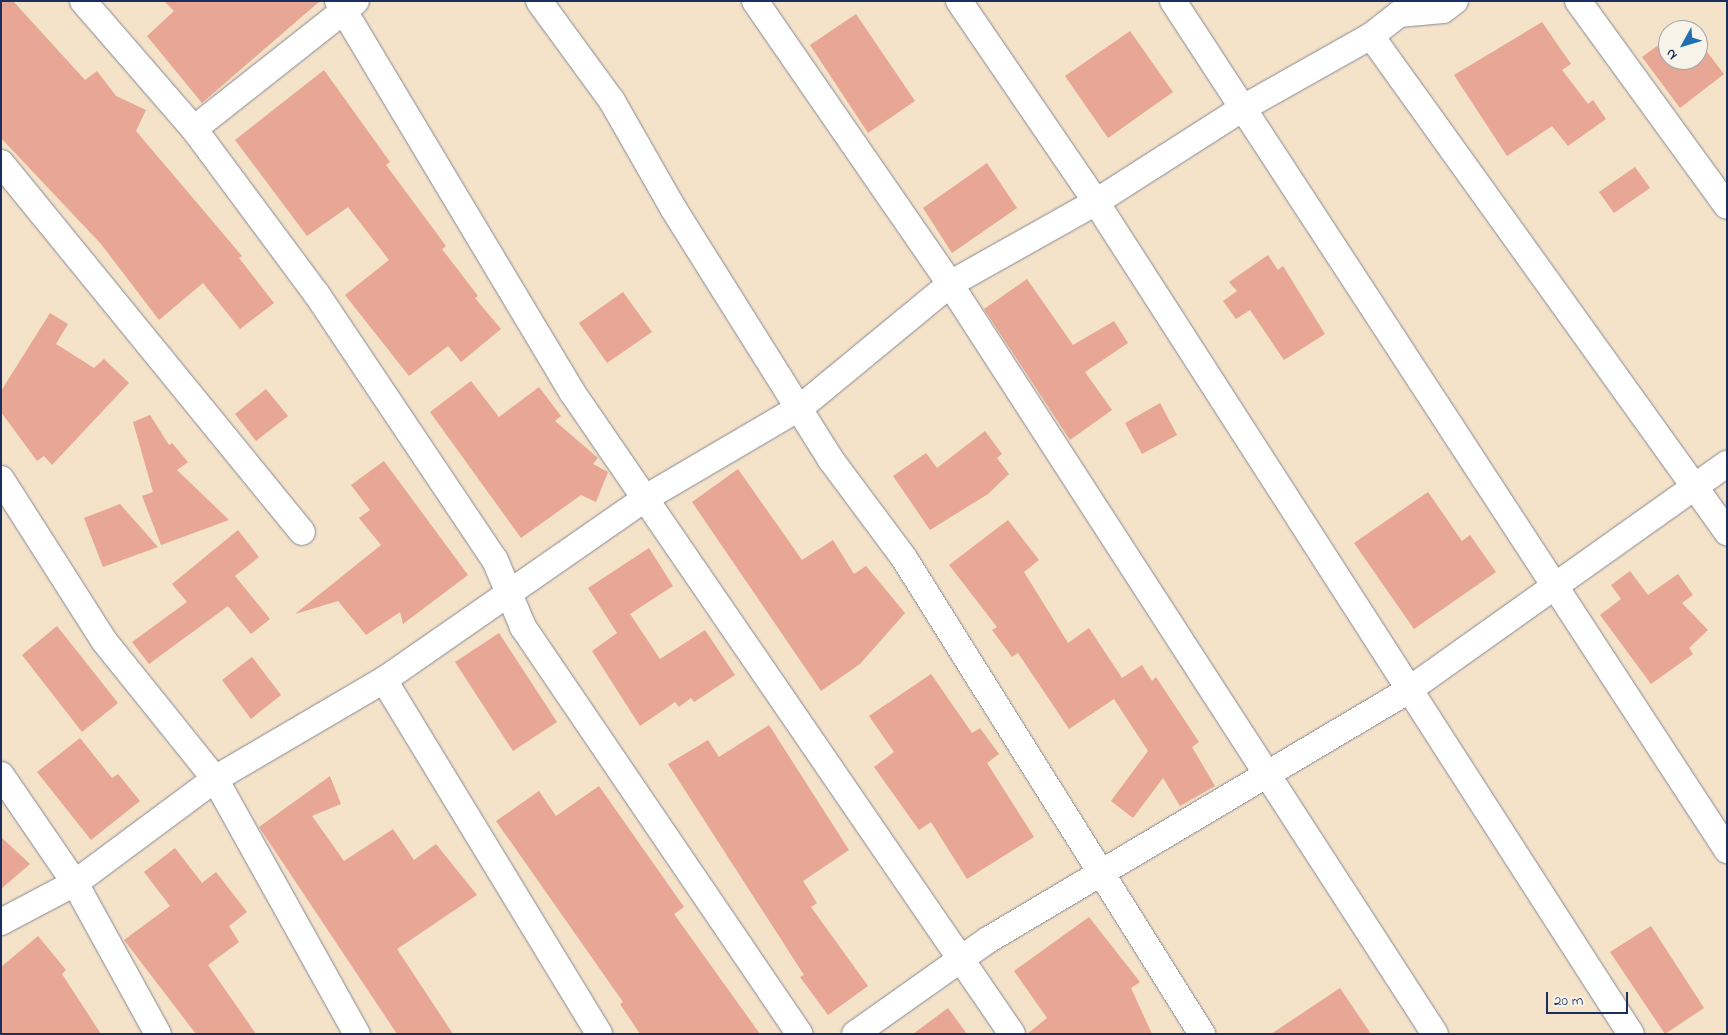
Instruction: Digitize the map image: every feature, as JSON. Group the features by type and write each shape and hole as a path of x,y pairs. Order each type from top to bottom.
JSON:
{"street":[{"path":"83,1 194,129 316,293 495,560 523,627 800,1034"},
{"path":"539,1 612,101 673,208 800,407 831,460 904,558 1100,878 1202,1034"},
{"path":"756,1 950,284 1267,777 1435,1034"},
{"path":"959,1 1096,202 1631,1034"},
{"path":"1173,1 1556,583 1727,850"},
{"path":"1578,1 1727,206"},
{"path":"194,129 345,4 572,392 1012,1034"},
{"path":"1,922 75,883 215,779 384,680 644,499 800,407 950,284 1096,202 1243,108 1371,36 1399,14 1443,4"},
{"path":"1371,36 1465,162 1627,397 1694,484 1727,532"},
{"path":"1,163 302,532"},
{"path":"855,1034 960,960 1100,878 1410,689 1694,484 1727,464"},
{"path":"1,479 105,642 215,779 357,1034"},
{"path":"384,680 599,1034"},
{"path":"1,775 75,883 158,1034"}],"building":[{"path":"1,1 13,1 85,80 97,71 116,96 146,110 136,131 242,256 239,258 274,303 240,329 203,283 159,320 101,244 1,138"},
{"path":"164,1 320,1 202,103 147,36 174,11"},
{"path":"856,14 915,101 868,133 810,45"},
{"path":"1542,22 1571,64 1562,70 1588,104 1593,100 1606,119 1568,146 1552,126 1507,156 1454,75"},
{"path":"1130,31 1173,92 1108,138 1065,76"},
{"path":"1658,45 1658,70 1708,70 1708,53 1724,74 1680,108 1642,57"},
{"path":"324,70 390,162 386,165 446,246 442,249 478,296 475,298 501,329 461,362 448,346 409,376 345,295 389,260 348,207 307,236 235,140"},
{"path":"987,163 1017,208 952,253 923,208"},
{"path":"1635,167 1650,188 1614,213 1599,192"},
{"path":"1268,255 1278,270 1283,266 1325,334 1284,360 1250,310 1236,319 1223,301 1237,291 1229,282"},
{"path":"1027,279 1073,345 1114,321 1128,343 1085,372 1112,410 1070,440 984,309"},
{"path":"623,292 652,332 607,363 579,323"},
{"path":"50,313 68,324 56,344 94,368 104,359 129,383 52,465 44,456 37,461 1,412 1,391"},
{"path":"471,381 499,417 539,387 561,416 555,421 598,458 593,464 608,472 596,502 581,495 521,538 430,412"},
{"path":"266,389 288,416 256,441 235,414"},
{"path":"1160,403 1177,435 1142,454 1125,423"},
{"path":"150,415 169,445 172,443 188,462 177,470 229,520 161,545 142,496 153,492 133,422"},
{"path":"985,431 1002,454 997,458 1009,474 988,494 930,530 893,476 926,453 937,468"},
{"path":"384,461 468,575 403,624 400,612 366,635 338,601 295,614 381,545 359,518 370,510 351,485"},
{"path":"738,469 802,560 833,540 854,574 866,566 905,613 860,664 821,691 692,502"},
{"path":"1428,492 1462,541 1470,535 1496,572 1414,629 1354,543"},
{"path":"120,504 158,547 103,567 84,518"},
{"path":"1008,520 1039,560 1024,572 1068,643 1089,628 1122,678 1142,665 1152,681 1156,677 1199,742 1192,747 1215,786 1180,806 1163,778 1133,818 1111,801 1148,751 1114,699 1069,729 1018,653 1012,657 992,630 997,627 949,565"},
{"path":"238,530 259,557 235,576 270,619 251,634 228,606 149,664 132,642 187,602 172,584"},
{"path":"649,548 673,586 630,614 660,659 705,630 735,675 694,702 691,698 679,707 675,702 640,726 592,651 617,633 588,588"},
{"path":"1630,571 1648,595 1678,574 1693,595 1682,603 1708,630 1689,648 1693,654 1651,684 1600,615 1621,599 1611,585"},
{"path":"57,626 118,703 82,732 22,655"},
{"path":"499,633 557,722 513,751 455,662"},
{"path":"252,657 281,695 251,719 222,680"},
{"path":"931,674 972,733 980,728 999,754 987,763 1034,837 967,879 931,822 919,830 874,767 894,752 869,716"},
{"path":"769,725 849,850 803,881 817,903 811,907 868,986 828,1015 800,977 804,975 668,764 708,740 719,757"},
{"path":"80,738 112,778 118,774 140,801 91,840 37,772"},
{"path":"330,776 341,804 312,816 344,861 393,829 414,860 436,844 477,895 397,949 453,1034 397,1034 259,827"},
{"path":"599,786 684,907 674,914 760,1034 640,1034 620,1004 623,1002 496,821 539,791 556,816"},
{"path":"1,837 30,864 1,889"},
{"path":"175,848 202,883 216,872 247,912 229,926 239,942 208,965 256,1034 196,1034 124,940 170,906 144,872"},
{"path":"1089,917 1140,982 1131,988 1152,1034 1027,1034 1047,1018 1014,971"},
{"path":"1651,926 1704,1008 1665,1034 1610,952"},
{"path":"38,936 66,970 62,974 101,1034 1,1034 1,967"},
{"path":"1340,988 1371,1034 1271,1034"},
{"path":"948,1008 967,1034 913,1034"}]}
